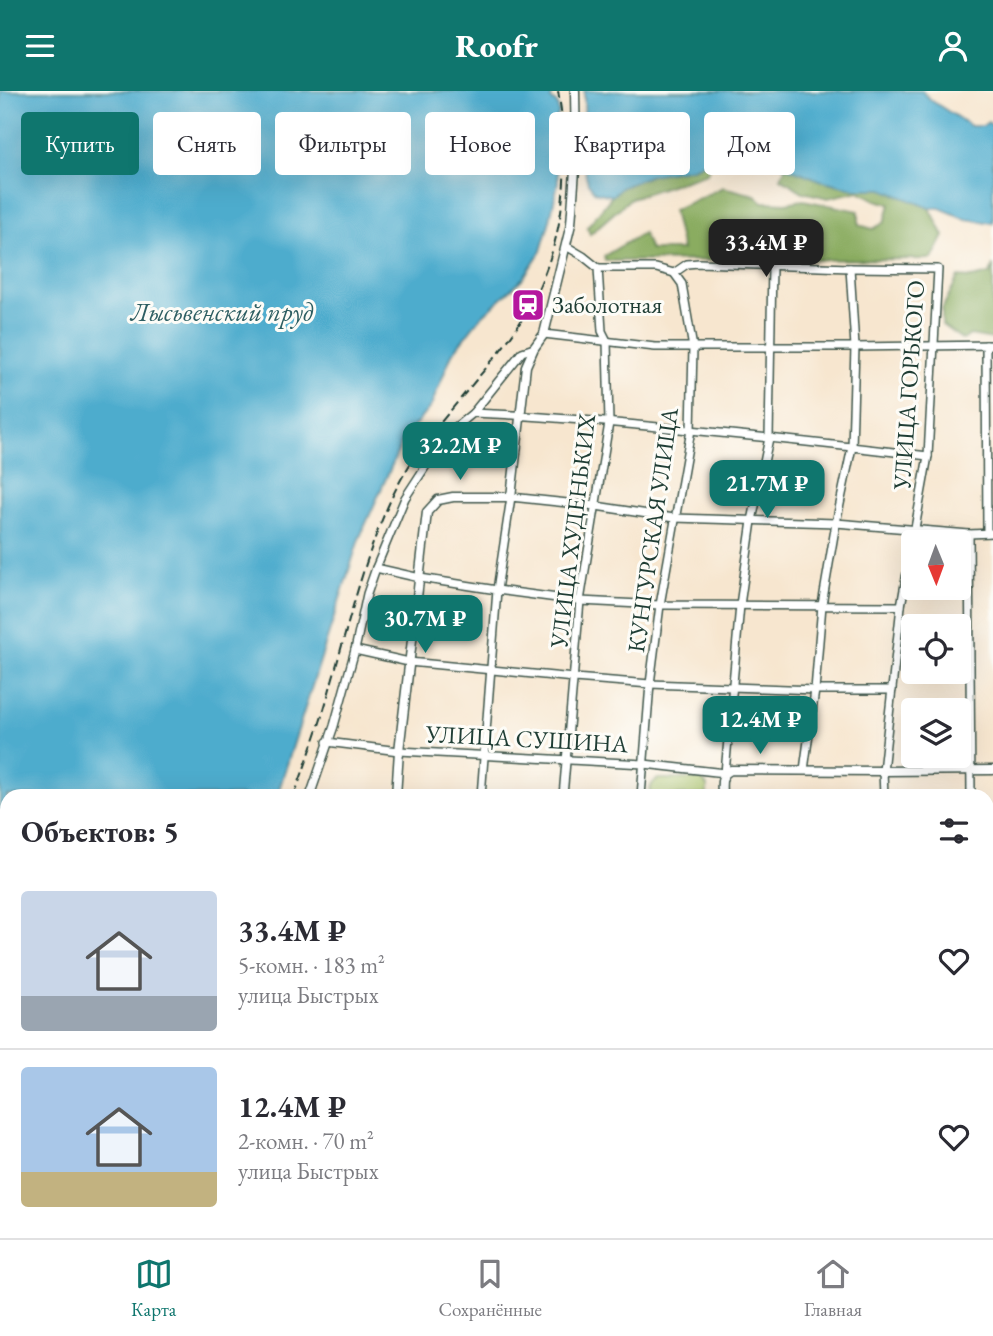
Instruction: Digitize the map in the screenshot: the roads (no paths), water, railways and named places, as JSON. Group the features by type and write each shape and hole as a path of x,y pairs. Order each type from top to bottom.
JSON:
{"street":[{"path":"482,789 497,590 526,366 544,334 571,225 576,157 575,93"},
{"path":"566,246 598,268 656,268 674,273 687,264 699,263 850,268 855,347 852,447 822,605 815,690 804,770"},
{"path":"722,789 740,605 752,521 769,438 772,265"},
{"name":"УЛИЦА ХУДЕНЬКИХ","path":"564,789 580,601 609,423 607,341 602,331 598,268"},
{"name":"УЛИЦА ГОРЬКОГО","path":"850,268 938,269 928,457 901,606 883,771 884,789"},
{"name":"КУНГУРСКАЯ УЛИЦА","path":"642,789 650,684 660,605 691,430 693,348 682,284 674,273"},
{"path":"544,334 655,347 693,348 989,345 990,533 971,534"},
{"path":"312,789 334,726 367,594 405,498 446,435 473,413 522,352 534,348"},
{"path":"473,413 691,430 928,457"},
{"path":"396,789 427,512 438,500 453,497 511,497 674,517 836,523 926,530"},
{"path":"376,568 420,578 580,601 660,605 901,606"},
{"path":"970,600 971,789"},
{"path":"355,650 410,662 650,684 892,690"},
{"name":"УЛИЦА СУШИНА","path":"327,742 399,751 644,764 724,773"},
{"path":"724,773 730,770 993,769"}],"water":[{"name":"Лысьвенский пруд","path":"0,91 554,91 551,99 557,104 559,112 549,112 549,175 558,175 558,182 541,251 523,278 479,319 452,354 431,406 404,438 359,539 279,789 0,789"},
{"path":"584,91 922,91 932,101 971,126 983,126 988,122 993,126 993,223 966,219 940,208 930,208 883,189 856,189 795,170 795,112 704,112 704,162 690,168 690,112 584,112"},
{"path":"586,175 651,175 622,187 612,196 595,192"}],"railway":[{"path":"297,789 324,710 366,563 393,495 421,448 516,329 536,294 547,266 556,238 564,180 558,91"}],"place":[{"name":"Заболотная","path":"528,305"}]}
